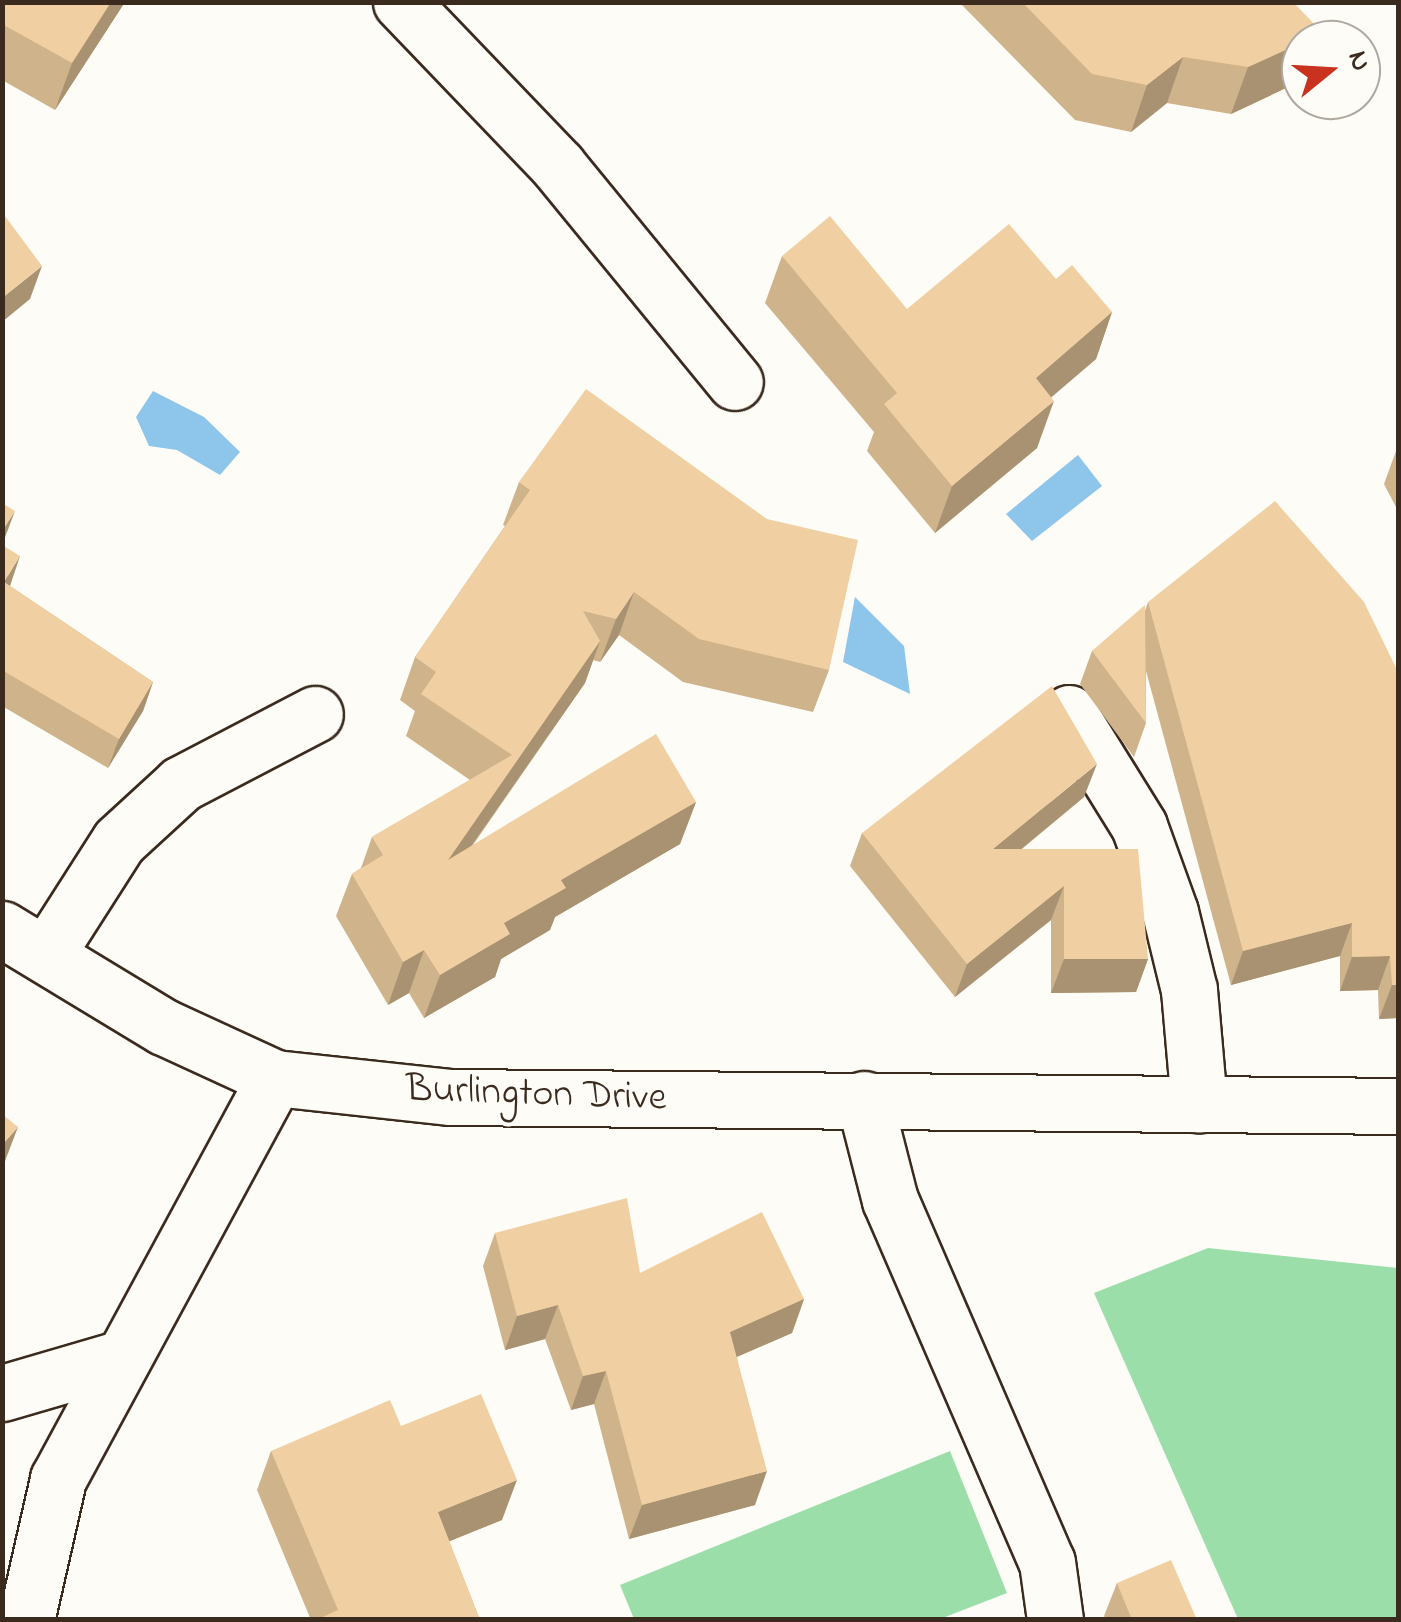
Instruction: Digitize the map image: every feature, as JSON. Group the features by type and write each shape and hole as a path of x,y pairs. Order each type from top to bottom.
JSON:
{"street":[{"path":"401,2 558,166 734,382"},
{"path":"1069,713 1140,826 1170,912 1189,990 1199,1104"},
{"path":"24,942 119,841 181,784 314,714"},
{"name":"Burlington Drive","path":"24,942 164,1027 275,1078 451,1097 1398,1106"},
{"path":"26,1620 58,1479 118,1358 275,1078"},
{"path":"864,1098 890,1200 1047,1562 1055,1620"},
{"path":"2,1392 118,1358"}],"green space":[{"path":"1208,1248 1398,1268 1398,1619 1238,1619 1094,1293"},
{"path":"950,1451 1007,1593 940,1619 634,1619 620,1585"}],"water":[{"path":"153,391 204,417 240,452 220,475 177,450 149,446 136,417"},
{"path":"1078,455 1102,486 1032,541 1006,514"},
{"path":"855,597 904,646 910,694 843,662"}],"building":[{"path":"2,2 111,2 72,63 2,24"},
{"path":"1022,2 1293,2 1310,20 1281,20 1281,52 1248,67 1183,57 1147,85 1092,74"},
{"path":"5,216 42,266 2,298 2,218"},
{"path":"830,216 907,309 1009,224 1056,279 1072,265 1112,312 1036,378 1054,401 952,486 884,404 897,393 782,256"},
{"path":"586,389 767,519 858,540 829,670 699,639 634,592 616,619 583,611 600,641 448,860 656,734 696,802 561,880 566,888 504,923 510,934 440,975 424,950 403,962 352,874 383,855 372,837 512,755 421,694 436,672 415,657 530,490 519,482"},
{"path":"1275,501 1364,602 1398,672 1398,985 1392,985 1390,956 1352,957 1352,923 1243,951 1148,602"},
{"path":"2,503 15,511 2,531"},
{"path":"2,545 20,556 4,582 153,682 119,739 2,670"},
{"path":"1145,605 1146,723 1092,651"},
{"path":"1052,686 1097,764 993,849 1138,849 1148,959 1064,959 1064,886 967,964 862,833"},
{"path":"2,1114 18,1127 2,1145"},
{"path":"627,1198 640,1273 762,1212 804,1299 730,1332 767,1471 642,1505 606,1371 583,1376 558,1305 517,1316 495,1233"},
{"path":"481,1394 517,1480 438,1512 480,1620 316,1620 338,1610 271,1451 390,1400 401,1426"},
{"path":"1171,1560 1197,1620 1132,1620 1117,1583"}]}
